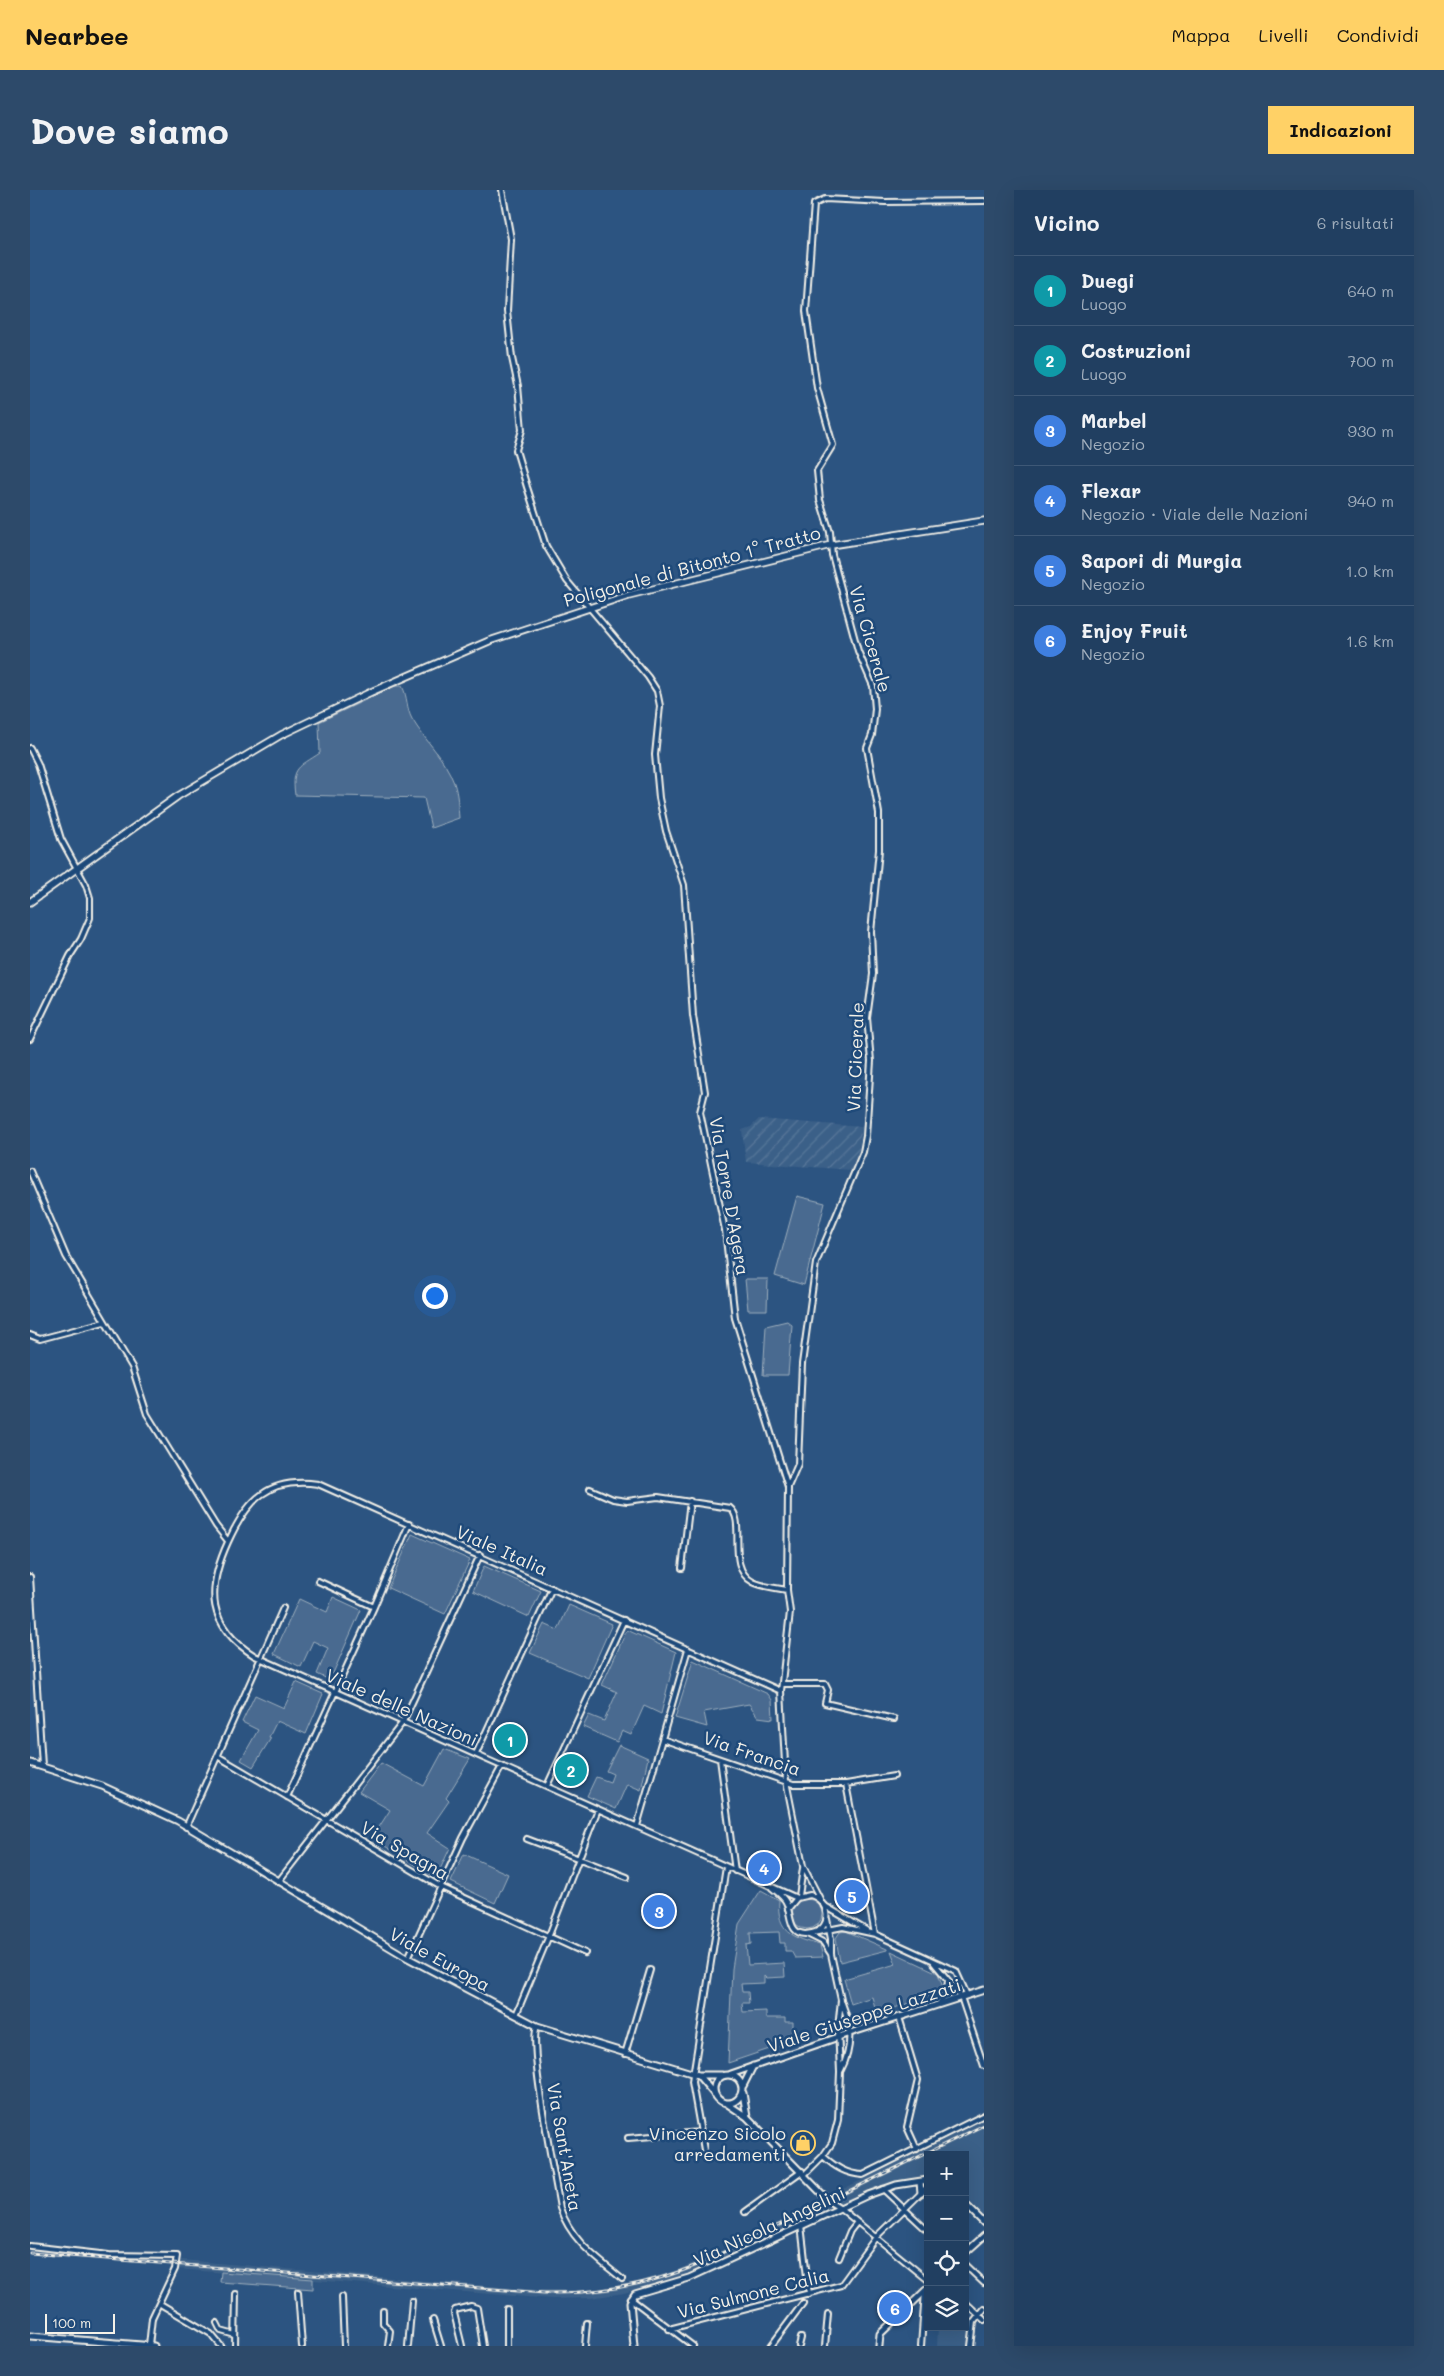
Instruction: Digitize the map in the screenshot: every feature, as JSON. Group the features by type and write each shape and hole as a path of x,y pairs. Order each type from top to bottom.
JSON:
{"main road":[{"name":"Poligonale di Bitonto 1° Tratto","path":"30,902 178,796 281,735 379,688 489,641 587,607 831,545 984,521"}],"street":[{"name":"Via Torre D'Agera","path":"502,190 511,239 507,311 522,430 516,450 546,546 567,581 587,607 648,677 657,691 660,706 655,756 659,798 666,831 684,885 693,1016 705,1092 700,1112 725,1230 735,1318 788,1487 787,1590 790,1612 781,1692 786,1781 803,1866"},
{"name":"Via Cicerale","path":"788,1487 798,1464 802,1364 816,1263 863,1152 866,1136 871,1061 867,1018 873,974 871,932 879,850 879,813 867,748 872,735 875,709 873,686 858,651 831,545 830,532 820,500 817,471 833,444 816,388 806,311 814,204 825,200 885,202 984,201"},
{"path":"30,748 38,764 61,839 86,885 90,898 90,918 30,1039"},
{"path":"30,1171 66,1256 132,1367 147,1414 216,1526 228,1541"},
{"path":"30,1335 40,1339 104,1322"},
{"name":"Viale Italia","path":"228,1541 241,1514 258,1496 277,1486 296,1482 325,1486 781,1692"},
{"path":"590,1489 613,1499 628,1501 658,1497 730,1508 734,1511 738,1554 744,1573 751,1581 761,1585 787,1590"},
{"path":"682,1568 690,1501"},
{"path":"286,1796 374,1607 409,1524"},
{"name":"Viale delle Nazioni","path":"228,1541 216,1570 213,1593 214,1604 222,1625 233,1640 261,1659 735,1871 798,1897"},
{"path":"278,1882 403,1722 480,1556"},
{"path":"30,1577 42,1766"},
{"path":"318,1581 374,1607"},
{"path":"476,1754 552,1588"},
{"path":"186,1827 219,1757 283,1608"},
{"path":"547,1786 624,1620"},
{"path":"637,1826 688,1649"},
{"path":"782,1684 825,1684 828,1690 825,1703 894,1719"},
{"name":"Via Francia","path":"662,1739 801,1786 846,1784 894,1776"},
{"name":"Via Spagna","path":"219,1757 441,1887 548,1938 585,1953"},
{"path":"720,1759 735,1871"},
{"name":"Viale Europa","path":"30,1763 102,1786 164,1814 408,1958 536,2026 696,2074 722,2075"},
{"path":"408,1958 463,1838 502,1766"},
{"path":"846,1784 875,1934"},
{"path":"516,2015 598,1809"},
{"path":"527,1839 627,1877"},
{"path":"803,1866 798,1897 788,1909 790,1922 799,1932 823,1942 831,1954"},
{"path":"803,1866 825,1906 870,1932 956,1971 968,1995"},
{"path":"704,2150 692,2082 696,2074 726,1867"},
{"name":"Viale delle Nazioni","path":"770,1886 786,1902 788,1909"},
{"path":"798,1897 810,1894 820,1899"},
{"path":"825,1906 826,1919 830,1930 831,1954 841,2000 848,2017 850,2032 849,2052 840,2072"},
{"path":"813,1933 822,1928 826,1919"},
{"path":"806,1934 848,1927 870,1932"},
{"path":"933,1961 961,1997 984,2066"},
{"path":"625,2054 650,1970"},
{"path":"939,2004 947,1989 948,1980"},
{"name":"Viale Giuseppe Lazzati","path":"731,2074 850,2032 984,1990"},
{"path":"745,2212 803,2173 823,2156 832,2143 838,2120 840,2072 838,2036 841,2000"},
{"path":"899,2017 918,2080 908,2122 917,2149"},
{"name":"Via Sant'Aneta","path":"536,2026 533,2034 560,2208 565,2223 573,2235 622,2279"},
{"path":"726,2103 735,2102 743,2090 753,2066"},
{"path":"696,2074 715,2095 747,2117 829,2201 924,2277"},
{"path":"715,2095 716,2082 722,2075 731,2074 739,2079 743,2090 747,2117"},
{"path":"823,2156 834,2166 850,2174 863,2175 984,2115"},
{"path":"628,2138 701,2132"},
{"name":"Via Nicola Angelini","path":"631,2299 638,2293 674,2283 700,2273 883,2189 924,2181"},
{"path":"920,2182 921,2193"},
{"path":"883,2189 924,2227"},
{"path":"921,2193 924,2190"},
{"name":"Via Sulmone Calia","path":"669,2329 840,2285 876,2237 921,2193"},
{"path":"969,2208 984,2223"},
{"path":"839,2258 850,2231 857,2222"},
{"path":"801,2225 809,2294"},
{"path":"969,2249 984,2236"},
{"path":"30,2246 109,2255 178,2256 176,2266 152,2318 149,2346"},
{"path":"969,2269 984,2283"},
{"path":"298,2292 302,2346"},
{"path":"879,2346 880,2334 924,2292"},
{"path":"235,2346 236,2294"},
{"path":"342,2297 344,2346"},
{"path":"631,2299 693,2346"},
{"path":"631,2299 634,2346"},
{"path":"408,2346 412,2301"},
{"path":"771,2346 803,2303"},
{"path":"162,2305 211,2334 221,2346"},
{"path":"462,2346 454,2313 455,2310 471,2306 477,2308 482,2346"},
{"path":"969,2306 984,2320"},
{"path":"507,2309 507,2346"},
{"path":"971,2346 973,2327 984,2309"},
{"path":"383,2311 383,2323 390,2331 388,2346"},
{"path":"825,2346 828,2314"},
{"path":"921,2346 924,2318"},
{"path":"433,2320 441,2346"},
{"path":"217,2323 221,2331 236,2335"},
{"path":"585,2346 587,2323"},
{"path":"30,2336 154,2346"},
{"path":"800,2346 801,2338"}],"shaded area":[{"path":"395,686 402,686 412,719 450,774 458,800 459,818 431,828 424,798 295,795 294,779 298,769 320,753 319,722"},
{"path":"759,1119 862,1127 859,1152 851,1170 746,1162 742,1130 751,1127"},
{"path":"797,1196 825,1203 804,1285 775,1276"},
{"path":"745,1279 768,1279 767,1310 748,1310"},
{"path":"787,1321 792,1325 788,1375 763,1375 766,1326"},
{"path":"412,1534 470,1560 445,1614 388,1588"},
{"path":"484,1566 541,1591 529,1617 473,1591"},
{"path":"333,1597 361,1610 330,1680 317,1674 328,1648 313,1641 301,1667 274,1654 299,1599 327,1612"},
{"path":"569,1605 612,1624 588,1678 530,1653 544,1624 558,1630"},
{"path":"627,1630 676,1652 661,1714 644,1706 631,1735 622,1731 617,1742 583,1727 589,1715 604,1721 617,1692 602,1685"},
{"path":"693,1660 768,1694 772,1700 773,1719 758,1717 749,1704 704,1712 707,1727 675,1718"},
{"path":"296,1682 323,1694 306,1734 277,1721 269,1737 271,1738 253,1767 241,1760 258,1730 242,1722 255,1695 284,1708"},
{"path":"619,1745 648,1758 641,1790 627,1784 616,1809 587,1796 596,1777 610,1782 613,1774 606,1771"},
{"path":"444,1749 470,1759 446,1798 449,1801 427,1833 450,1848 436,1878 372,1838 390,1810 359,1792 381,1763 424,1786"},
{"path":"464,1854 508,1874 495,1903 451,1882"},
{"path":"761,1890 779,1900 780,1920 789,1932 802,1940 820,1945 823,1957 795,1958 791,1951 785,1951 785,1943 780,1943 779,1932 750,1933 751,1944 746,1945 748,1965 784,1963 785,1977 766,1978 764,1976 764,1983 741,1984 742,1992 748,1992 749,2003 742,2003 743,2012 766,2011 766,2018 785,2018 785,2022 793,2022 793,2041 728,2063 732,1969 739,1924"},
{"path":"807,1899 817,1904 822,1914 817,1924 807,1929 797,1924 792,1914 797,1904"},
{"path":"846,1931 887,1950 840,1962 836,1938 840,1932"},
{"path":"891,1951 938,1973 942,1985 938,1993 877,2014 872,1997 851,2004 844,1979 896,1964"},
{"path":"984,2120 984,2216 969,2200 969,2151 924,2151 924,2177 920,2179 894,2182 841,2204 838,2203 685,2276 624,2293 590,2298 553,2299 177,2269 181,2260 537,2290 583,2290 627,2285 675,2271 734,2246 835,2193"},
{"path":"221,2272 313,2279 313,2289 220,2282"},
{"path":"938,2331 968,2331 967,2346 937,2346"}],"railway":[{"path":"30,2253 544,2293 603,2290 660,2278 697,2265 984,2125"}],"place":[{"name":"Duegi","path":"510,1740"},
{"name":"Costruzioni","path":"571,1770"},
{"name":"Flexar","path":"764,1868"},
{"name":"Sapori di Murgia","path":"852,1896"},
{"name":"Marbel","path":"659,1911"},
{"name":"Vincenzo Sicolo arredamenti","path":"803,2143"},
{"name":"Enjoy Fruit","path":"895,2308"}]}
